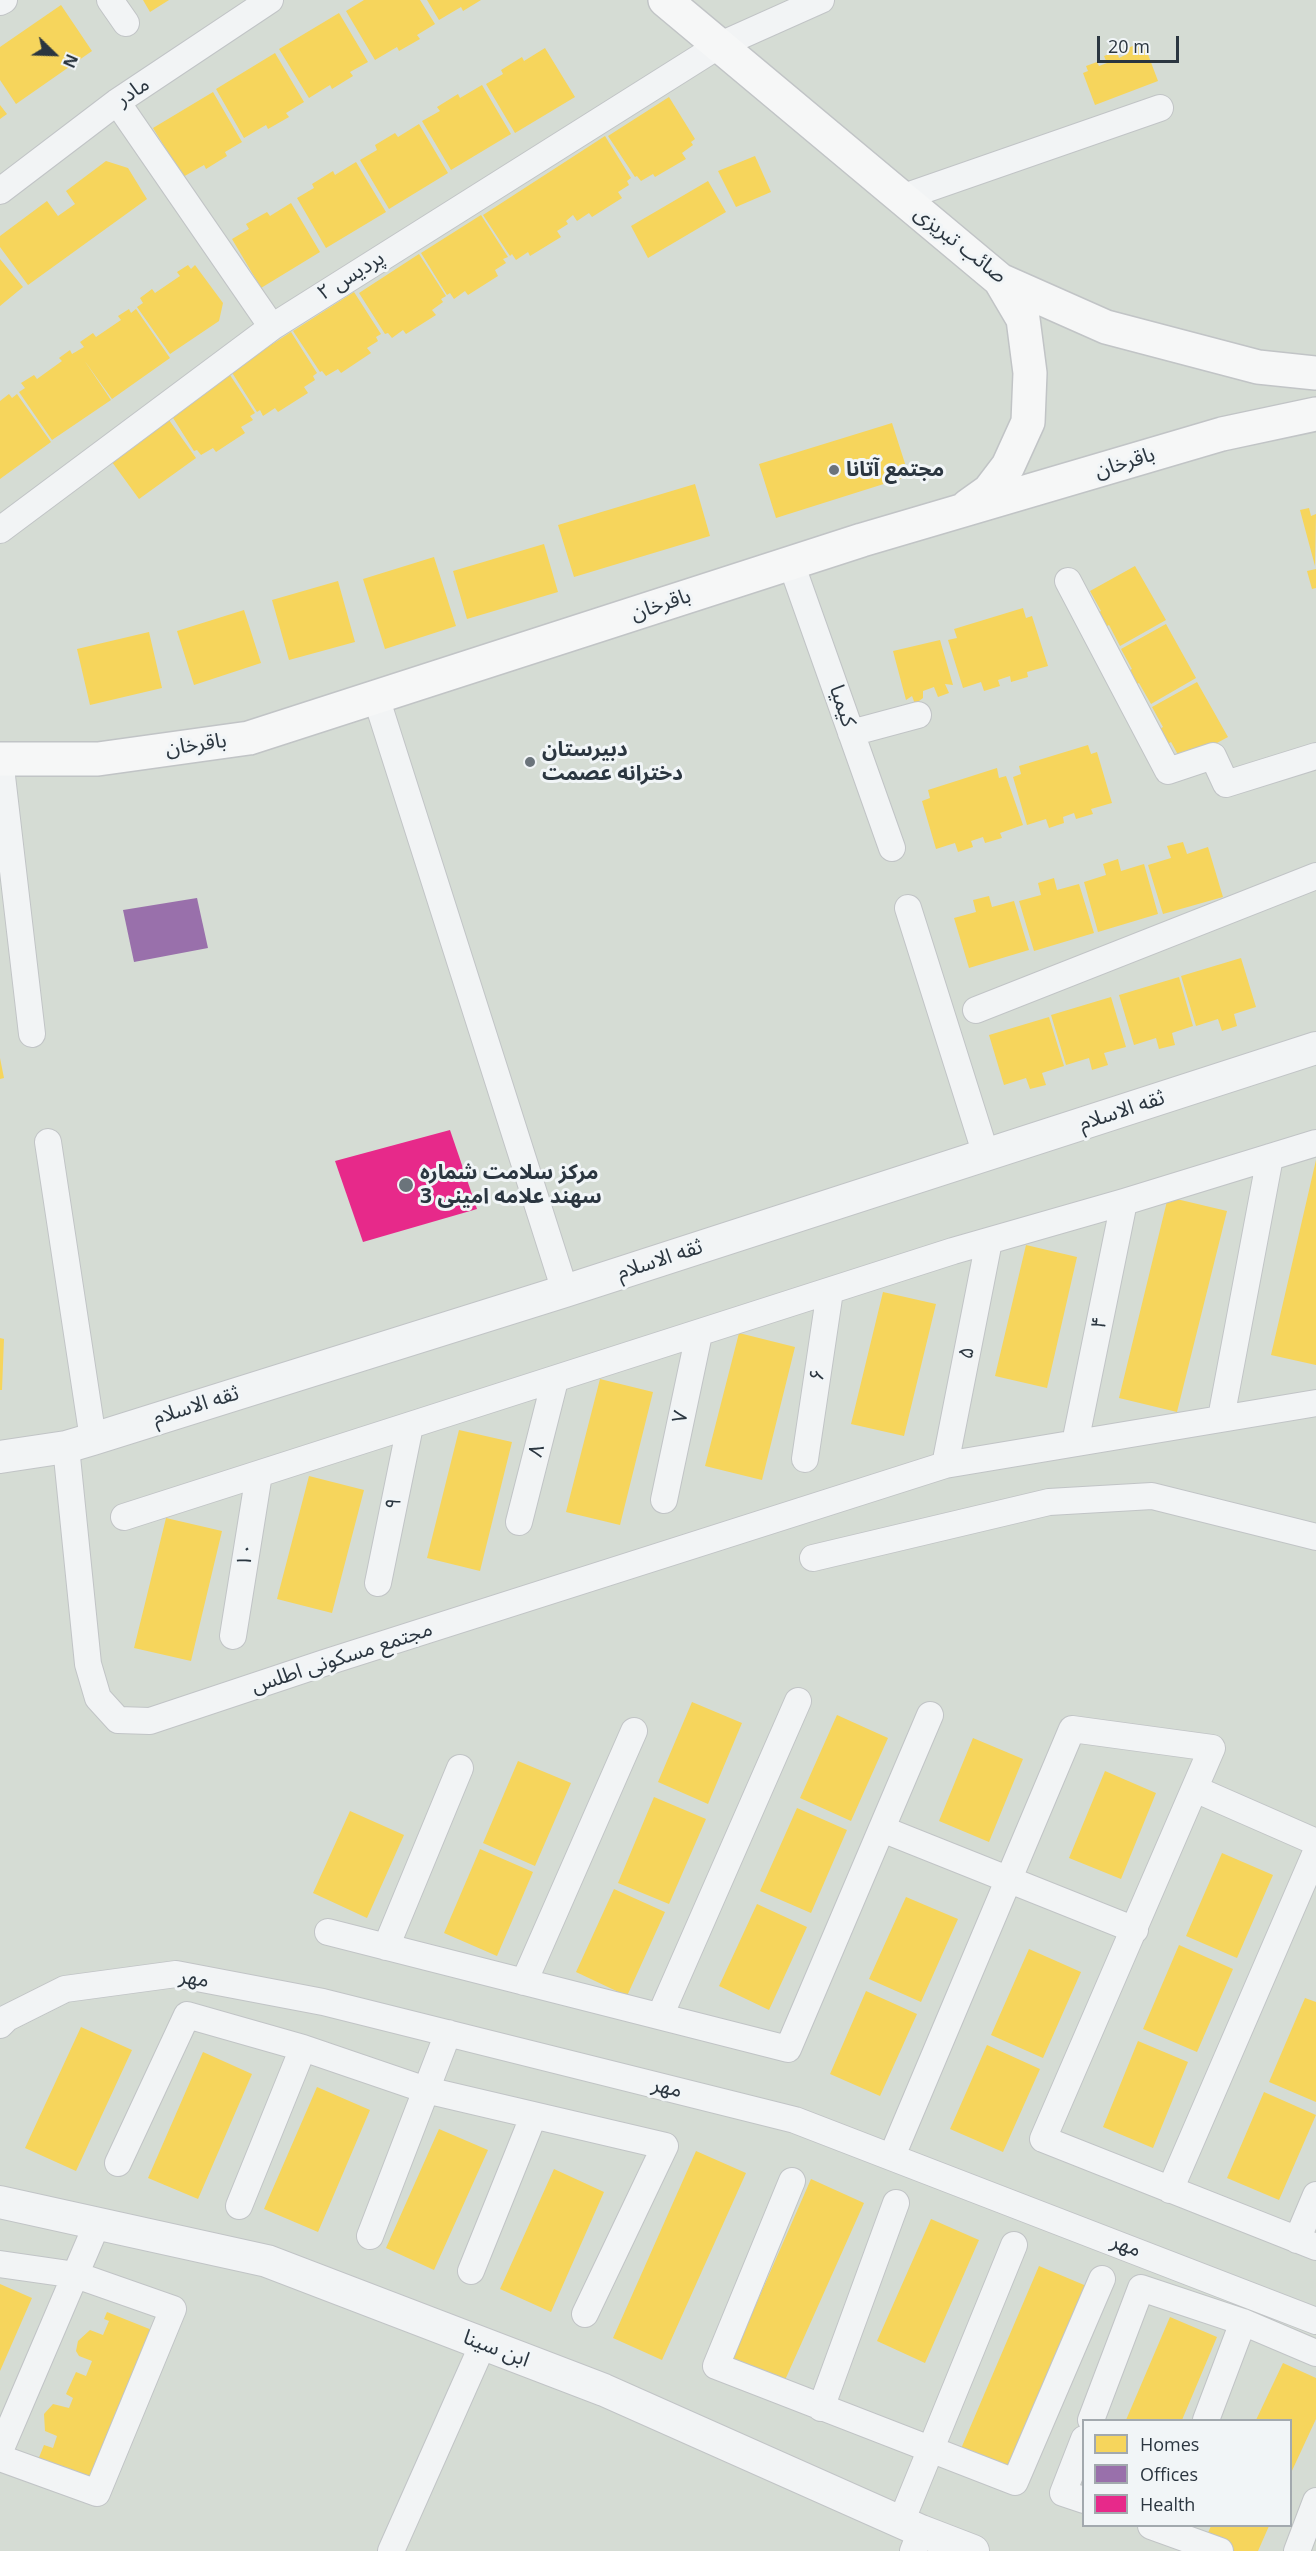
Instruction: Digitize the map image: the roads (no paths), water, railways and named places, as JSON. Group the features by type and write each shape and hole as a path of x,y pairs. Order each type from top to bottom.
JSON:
{"main road":[{"name":"صائب تبریزی","path":"665,0 1000,280 1106,327 1258,367 1316,373"},
{"path":"958,513 989,491 1008,466 1028,422 1030,373 1023,319 1000,280"},
{"name":"باقرخان","path":"0,759 98,759 249,738 791,563 1222,434 1316,414"}],"street":[{"path":"110,0 126,23"},
{"name":"مادر","path":"0,191 117,102 270,0"},
{"name":"پردیس ۲","path":"0,530 272,327 718,46 821,0"},
{"path":"117,102 272,327"},
{"path":"901,198 1160,108"},
{"name":"کیمیا","path":"791,563 892,848"},
{"path":"1068,581 1168,771 1213,756 1226,784 1316,756"},
{"path":"376,697 565,1291"},
{"path":"851,733 918,716"},
{"path":"0,759 32,1034"},
{"path":"976,1010 1316,876"},
{"path":"908,908 986,1155"},
{"name":"ثقه الاسلام","path":"0,1457 80,1443 565,1291 1316,1048"},
{"path":"48,1142 80,1443"},
{"path":"124,1516 989,1241 1316,1143"},
{"path":"1221,1418 1270,1157"},
{"name":"۴","path":"1075,1443 1125,1202"},
{"name":"۵","path":"945,1466 989,1241"},
{"name":"۶","path":"806,1458 830,1291"},
{"name":"۷","path":"664,1500 699,1334"},
{"name":"۸","path":"519,1522 555,1380"},
{"path":"945,1466 1316,1403"},
{"name":"۹","path":"378,1583 410,1426"},
{"name":"مجتمع مسکونی اطلس","path":"80,1443 88,1664 98,1698 118,1720 150,1721 168,1717 335,1659 945,1466"},
{"name":"۱۰","path":"233,1636 259,1474"},
{"path":"813,1558 1049,1502 1152,1496 1316,1537"},
{"path":"660,2016 798,1701"},
{"path":"328,1932 788,2049 930,1715"},
{"path":"892,2156 1072,1729 1212,1748 1043,2139 1306,2243 1316,2195"},
{"path":"524,1982 634,1731"},
{"path":"386,1947 460,1768"},
{"path":"1195,1789 1316,1842"},
{"path":"882,1829 1135,1930"},
{"path":"1170,2190 1316,1852"},
{"name":"مهر","path":"0,2025 7,2018 65,1989 176,1974 322,2002 795,2120 1316,2321"},
{"path":"118,2163 186,2015 303,2048 426,2090 533,2117 665,2146 585,2314"},
{"path":"370,2236 448,2033"},
{"path":"239,2205 303,2048"},
{"path":"471,2271 533,2117"},
{"path":"792,2181 716,2366 929,2451 1015,2482 1102,2279"},
{"name":"ابن سینا","path":"0,2202 267,2261 604,2390 912,2535 973,2551"},
{"path":"821,2408 896,2203"},
{"path":"0,2451 98,2224"},
{"path":"912,2535 929,2451 1014,2245"},
{"path":"0,2264 76,2275 173,2309 97,2493 0,2458"},
{"path":"1092,2419 1141,2288 1243,2322 1316,2353"},
{"path":"1207,2419 1243,2322"},
{"path":"391,2551 483,2344"},
{"path":"1082,2442 1063,2493 1082,2500"},
{"path":"1305,2546 1316,2501"},
{"path":"1161,2527 1220,2551"}],"place":[{"name":"مجتمع آتانا","path":"834,470"},
{"name":"دبیرستان دخترانه عصمت","path":"530,762"},
{"name":"مرکز سلامت شماره 3 سهند علامه امینی","path":"406,1185"}]}
